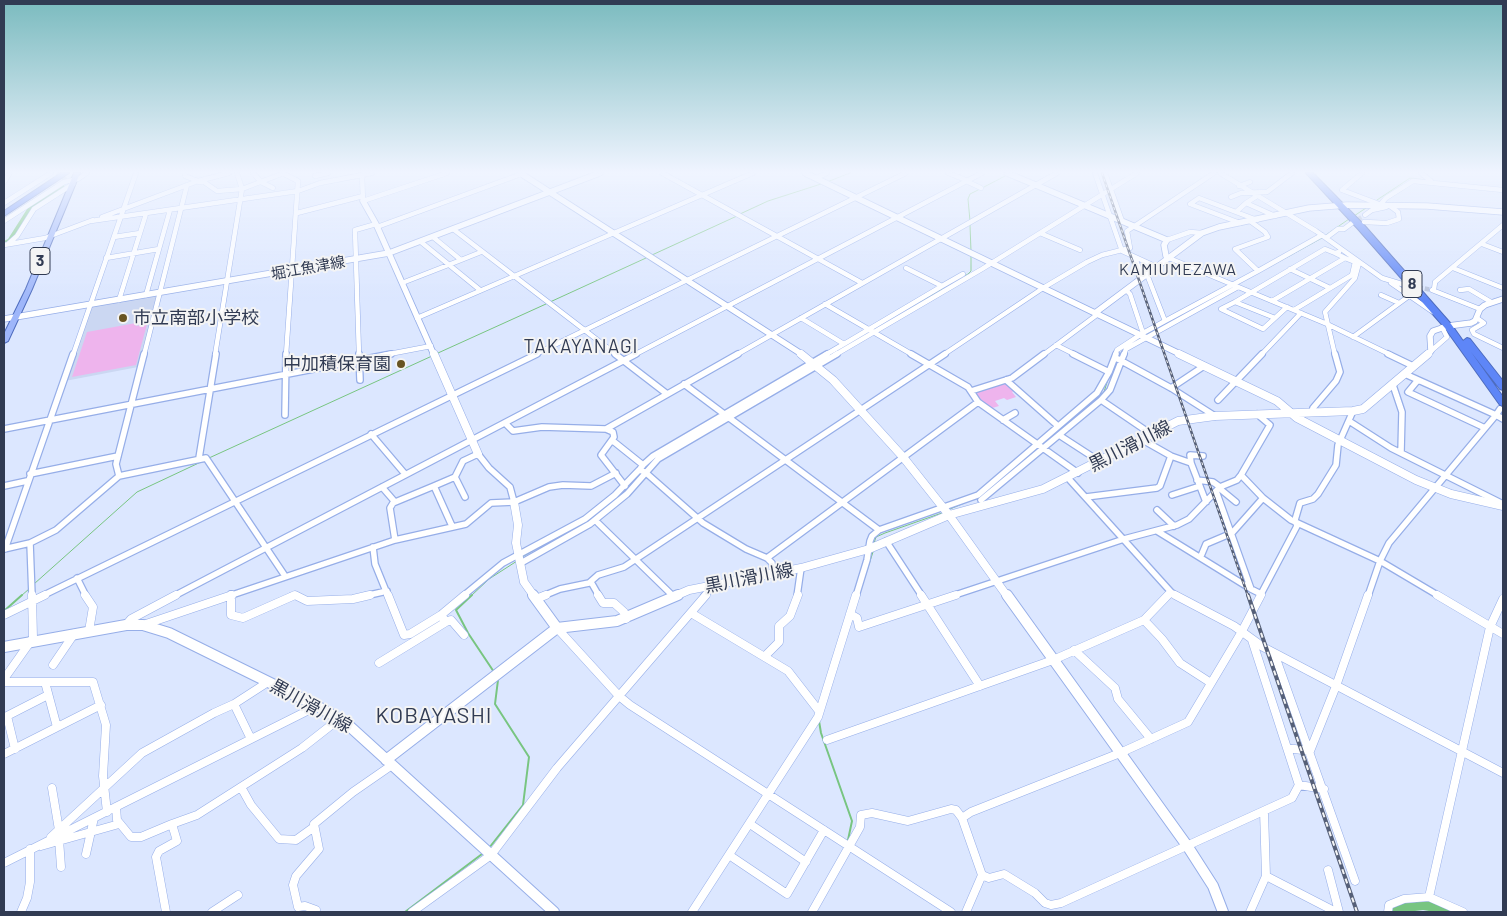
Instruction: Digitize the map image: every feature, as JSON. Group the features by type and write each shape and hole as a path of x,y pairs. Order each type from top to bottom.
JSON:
{"highway":[{"name":"8","path":"1353,216 1447,326 1503,387"},
{"name":"8","path":"1361,216 1415,277 1502,406"}],"main road":[{"name":"3","path":"4,341 59,216"}],"street":[{"path":"5,246 17,236 30,216"},
{"path":"5,246 50,236 105,216"},
{"path":"91,221 131,216"},
{"path":"119,300 145,216"},
{"path":"146,295 168,216"},
{"path":"119,476 116,464 180,216"},
{"path":"199,458 238,216"},
{"path":"285,415 287,325 297,216"},
{"path":"371,216 478,454 489,468 510,487 518,525 516,544 524,582 557,628 619,696 951,912"},
{"path":"360,380 355,230 402,216"},
{"name":"堀江魚津線","path":"4,319 356,260 388,253 421,242 487,216"},
{"path":"586,216 816,364 860,410 903,457 949,515 1188,846 1213,886 1223,912"},
{"path":"418,318 655,216"},
{"path":"739,216 862,284"},
{"path":"4,615 819,216"},
{"path":"891,216 1278,401 1297,418 1434,488 1473,500 1503,505"},
{"path":"126,625 131,619 405,474 900,216"},
{"path":"606,429 981,216"},
{"path":"373,547 375,564 404,635 410,634 441,615 488,574 590,524 627,494 653,456 816,364 954,282 991,263 1069,216"},
{"path":"1109,216 1122,252 1157,267"},
{"path":"1111,216 1168,240"},
{"path":"1120,216 1122,221"},
{"path":"536,599 560,589 590,582 598,576 624,567 698,520 1042,288 1086,262 1102,255 1122,252 1130,248 1126,234 1150,216"},
{"path":"1221,216 1240,223"},
{"path":"1246,216 1257,220"},
{"path":"971,391 1012,378 1202,234 1219,227 1276,216"},
{"path":"1289,216 1324,237 1433,312 1447,326 1448,336 1431,351"},
{"path":"1364,218 1387,222 1399,219 1400,216"},
{"path":"4,549 121,217"},
{"path":"1250,221 1265,232 1268,237 1235,250 1258,271"},
{"path":"981,500 1110,390 1120,360 1126,349 1143,335 1232,284 1352,223"},
{"path":"1480,309 1467,306 1433,290 1435,282 1503,226"},
{"path":"453,229 624,359 666,394"},
{"path":"1202,234 1190,232 1168,240 1164,245 1166,256 1327,324 1413,366"},
{"path":"114,237 140,233"},
{"path":"1040,233 1080,250"},
{"path":"433,237 461,260"},
{"path":"421,242 480,290"},
{"path":"1287,307 1263,329 1222,309 1334,244"},
{"path":"1482,244 1503,252"},
{"path":"106,258 159,249"},
{"path":"1294,310 1352,275 1355,262 1325,250"},
{"path":"1335,253 1343,250"},
{"path":"402,283 481,252"},
{"path":"1136,258 1141,273 1148,277 1165,321"},
{"path":"1272,301 1345,258"},
{"path":"1312,412 1313,408 1336,381 1340,372 1325,312 1355,278 1359,264"},
{"path":"906,268 942,286"},
{"path":"1453,268 1503,288"},
{"path":"1290,269 1330,288"},
{"path":"816,364 844,344 871,331 942,286 954,282 963,274"},
{"path":"1390,282 1406,285"},
{"path":"693,912 813,726 820,711 872,536 879,530 978,495 1097,393 1109,372 1120,346 1238,287"},
{"path":"1460,290 1469,289 1491,302"},
{"path":"1126,290 1130,294 1143,335"},
{"path":"1381,296 1399,304"},
{"path":"1352,337 1410,296"},
{"path":"1431,351 1430,336 1433,331 1447,326 1471,323 1477,318 1480,309 1491,302 1503,299"},
{"path":"1235,302 1275,318"},
{"path":"826,304 971,391 978,402 1078,473"},
{"path":"1218,400 1301,313"},
{"path":"801,318 844,344"},
{"path":"1477,318 1484,323 1472,330 1474,334 1503,348"},
{"path":"1056,345 1109,372"},
{"path":"4,429 431,346"},
{"name":"黒川滑川線","path":"557,628 617,621 689,590 801,568 869,549 949,515 1022,495 1068,478 1178,421 1215,416 1352,411 1368,406 1431,351"},
{"path":"1114,358 1172,388 1214,413 1215,416"},
{"path":"1172,388 1204,366"},
{"path":"1405,374 1503,418"},
{"path":"1006,380 1058,426"},
{"path":"1418,380 1408,392 1485,428"},
{"path":"684,384 879,530"},
{"path":"1393,385 1402,412 1401,452"},
{"path":"1100,400 1150,434"},
{"path":"767,558 978,402"},
{"path":"1310,752 1336,686 1380,561 1389,543 1502,406"},
{"path":"962,818 970,812 1120,753 1188,722 1241,633 1297,526 1300,503 1313,499 1332,472 1338,458 1338,446 1352,411"},
{"path":"1002,420 1015,413"},
{"path":"850,614 857,618 860,627 1124,539 1174,526 1189,519 1219,489 1237,480 1241,475 1270,425 1257,414"},
{"path":"520,558 585,519 658,459 726,416"},
{"path":"1349,421 1401,452 1503,505"},
{"path":"505,423 512,431 542,427 606,429 613,432 612,441 601,455 625,486"},
{"path":"371,434 405,474"},
{"path":"1059,435 1098,461"},
{"path":"1142,439 1171,456 1191,463"},
{"path":"612,441 698,520 746,549 767,558 772,563 773,574"},
{"path":"395,540 390,508 395,502 455,477 463,461 478,454"},
{"path":"1203,456 1190,455 1191,463 1206,502"},
{"path":"30,474 118,456"},
{"path":"1086,497 1157,488 1160,486 1171,456"},
{"path":"4,549 30,543 56,530 119,476 206,458 285,576"},
{"path":"143,624 395,540 466,524 491,503 514,502 549,487 563,485 591,486 616,473"},
{"path":"1241,475 1263,498 1296,523 1380,561 1503,634"},
{"path":"455,477 465,496"},
{"path":"1068,478 1171,592 1181,599 1234,626 1241,633 1274,653 1503,773"},
{"path":"4,486 27,481"},
{"path":"1172,495 1199,483 1213,482 1236,502"},
{"path":"434,486 452,526"},
{"path":"382,487 395,502"},
{"path":"1219,489 1251,589"},
{"path":"1201,556 1206,544 1232,533 1263,498"},
{"path":"1157,510 1174,526"},
{"path":"598,523 673,596"},
{"path":"1157,531 1201,556 1260,594"},
{"path":"886,541 980,686"},
{"path":"4,680 33,638 30,543"},
{"path":"766,656 779,642 779,626 790,616 798,594 801,568"},
{"path":"78,578 87,599 93,607 89,631"},
{"path":"590,582 603,603 614,603 624,612 626,618"},
{"path":"412,912 491,855 557,768 714,585"},
{"path":"231,594 231,615 243,618 295,595 307,601 353,599 387,591"},
{"path":"827,740 1053,660 1144,620 1171,592"},
{"path":"1429,896 1490,627 1503,599"},
{"path":"691,613 766,656 792,675 820,711"},
{"path":"441,615 446,622"},
{"path":"379,663 450,620 464,636"},
{"path":"1144,620 1162,639 1180,663 1212,683"},
{"name":"黒川滑川線","path":"4,647 126,625 143,624 169,634 317,706 339,719 363,738 554,912"},
{"path":"316,910 305,906 298,907 293,886 296,876 319,849 314,827 316,821 557,628"},
{"path":"53,665 74,634"},
{"path":"982,875 989,878 1004,874 1035,893 1045,903 1055,904 1292,798 1299,785 1252,640"},
{"path":"1074,650 1116,688 1118,699 1151,739"},
{"path":"1274,653 1324,789 1355,881"},
{"path":"4,680 93,682 106,725 103,776 107,812"},
{"path":"44,682 57,727"},
{"path":"57,835 104,786 150,749 191,725 234,704 268,682"},
{"path":"15,748 6,717 48,695"},
{"path":"234,704 251,739"},
{"path":"4,754 101,705"},
{"path":"4,863 317,706"},
{"path":"57,835 92,831 122,824 132,837 140,837 197,815 302,748 339,719"},
{"path":"1287,748 1310,752"},
{"path":"1299,785 1324,789"},
{"path":"241,787 251,805 279,840 296,840 314,827"},
{"path":"52,788 62,867"},
{"path":"116,807 119,824"},
{"path":"812,912 860,827 861,815 872,813 908,821 951,809 956,810 962,818 982,875 966,912"},
{"path":"1250,912 1266,876 1264,811"},
{"path":"86,854 94,818"},
{"path":"166,912 156,857 159,851 177,841 172,824"},
{"path":"750,824 806,862"},
{"path":"730,855 787,894 824,830"},
{"path":"21,912 27,898 30,882 29,849"},
{"path":"1328,870 1338,912"},
{"path":"1266,876 1338,912"},
{"path":"212,912 238,895"},
{"path":"1388,912 1389,905 1404,899 1429,896 1463,912"}],"shaded area":[{"path":"158,295 138,367 65,381 92,305"},
{"path":"136,323 136,326 147,324 136,365 72,377 87,332"},
{"path":"1005,382 1016,390 1012,392 1016,397 995,401 999,406 989,409 983,405 974,393 993,384"}],"waterway":[{"path":"4,244 10,240 25,216"},
{"path":"652,255 737,216"},
{"path":"970,216 970,221"},
{"path":"1326,235 1349,219"},
{"path":"970,225 971,251"},
{"path":"1269,267 1322,238"},
{"path":"885,322 968,274 971,271 971,255"},
{"path":"550,302 646,258"},
{"path":"1221,294 1233,287"},
{"path":"438,353 546,304"},
{"path":"1146,335 1180,317"},
{"path":"209,458 432,356"},
{"path":"1043,444 1104,392 1108,379"},
{"path":"1005,476 1038,448"},
{"path":"34,584 137,492 203,461"},
{"path":"628,487 640,473"},
{"path":"950,509 981,496"},
{"path":"874,543 876,537 885,533 942,513"},
{"path":"522,557 555,538"},
{"path":"859,595 873,552"},
{"path":"471,596 489,579 517,561"},
{"path":"21,596 29,589"},
{"path":"4,611 22,595"},
{"path":"472,595 456,610 468,633 494,672"},
{"path":"489,848 523,805 529,757 495,704 498,680"},
{"path":"819,721 821,733 852,821 848,840"},
{"path":"405,912 482,854"},
{"path":"1395,912 1404,906 1423,903 1452,912"}],"tunnel":[{"path":"1352,223 1364,216"},
{"path":"1412,286 1432,290"}],"railway":[{"path":"1117,216 1248,596"},
{"path":"1248,595 1357,912"}],"place":[{"name":"市立南部小学校","path":"123,318"},
{"name":"中加積保育園","path":"401,364"}],"district":[{"name":"KAMIUMEZAWA","path":"1178,270"},
{"name":"TAKAYANAGI","path":"581,347"},
{"name":"KOBAYASHI","path":"434,716"}]}
